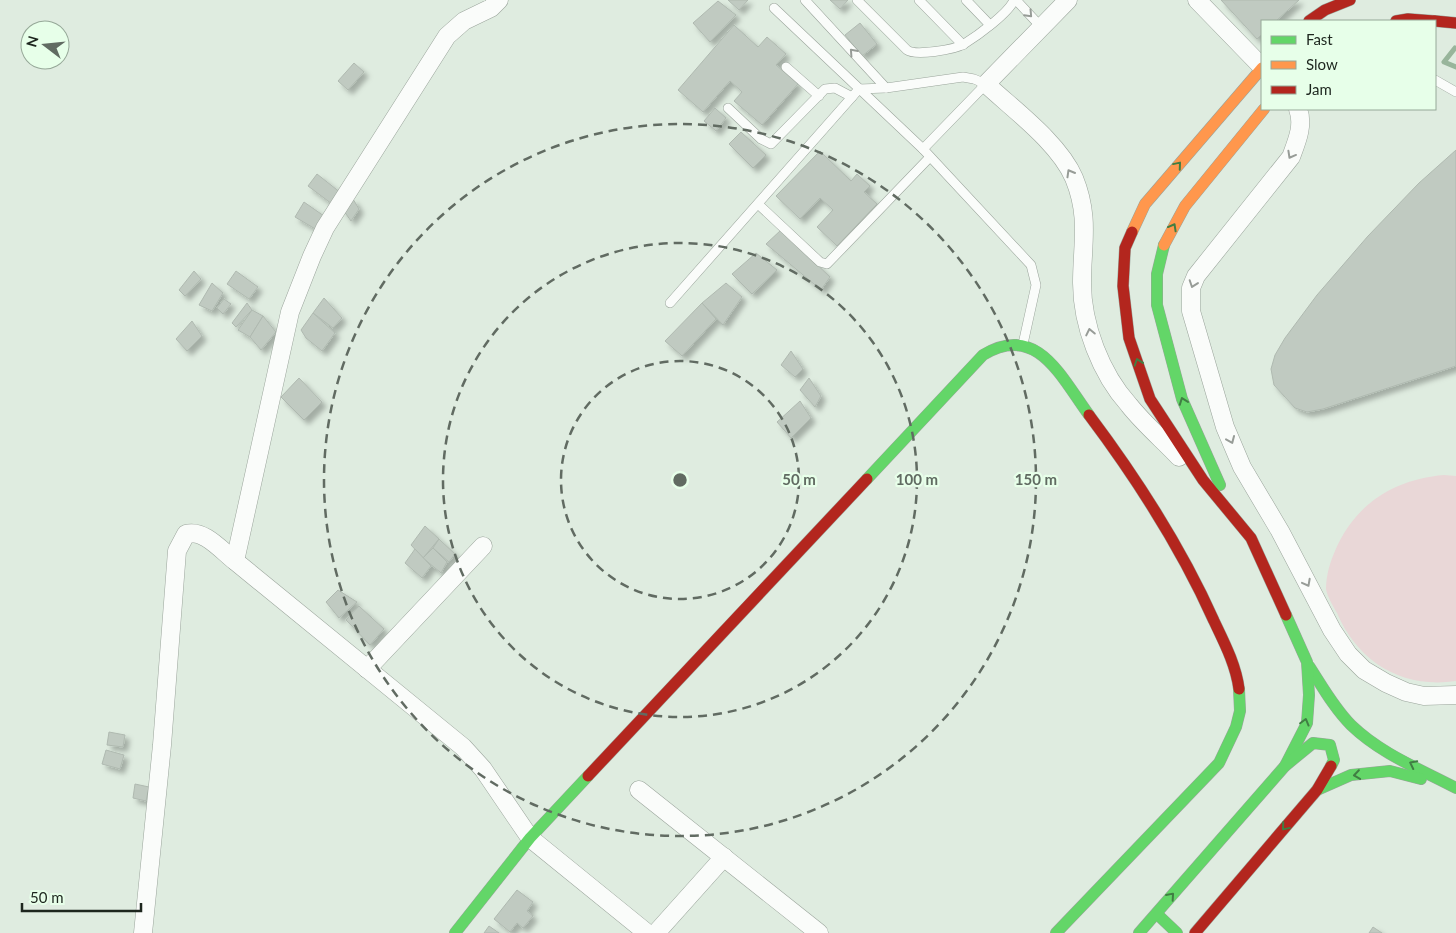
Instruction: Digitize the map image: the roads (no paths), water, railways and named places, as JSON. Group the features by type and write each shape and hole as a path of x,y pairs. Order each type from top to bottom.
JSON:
{"street":[{"path":"235,561 290,312 325,228 447,36 464,21 491,8 499,0"},
{"path":"1068,0 986,84 1052,146 1073,177 1084,211 1082,285 1092,343 1109,375 1128,404 1203,480 1251,538"},
{"path":"1197,0 1261,67"},
{"path":"1310,20 1324,10 1350,0"},
{"path":"1402,20 1421,20"},
{"path":"1436,21 1456,23"},
{"path":"1203,480 1150,400 1129,338 1123,286 1125,248 1145,204 1261,69"},
{"path":"1263,110 1185,206 1165,241 1156,274 1158,304 1182,399 1217,480 1251,538 1307,662 1332,702 1352,725 1382,748 1456,788"},
{"path":"1298,110 1300,116 1299,138 1291,157 1196,276 1191,288 1191,311 1225,427 1242,467 1280,531 1332,630 1348,654 1364,670 1406,692 1424,696 1456,695"},
{"path":"455,933 530,838 983,355 996,347 1023,344 1036,349 1046,357 1116,448 1164,523 1202,589 1236,675 1240,702 1238,722 1232,742 1219,763 1056,933"},
{"path":"143,933 162,745 177,551 186,534 192,532 201,534 235,561 463,748 483,769 530,838 647,933"},
{"path":"367,669 483,546"},
{"path":"1285,766 1307,723 1309,695 1307,662"},
{"path":"1139,933 1285,766 1313,743 1330,745 1334,760 1317,790 1195,933"},
{"path":"1317,790 1351,775 1390,771 1456,788"},
{"path":"639,790 819,933"},
{"path":"656,933 724,857"},
{"path":"1156,914 1177,933"}],"lane":[{"path":"806,0 886,88"},
{"path":"858,0 910,53 963,45 990,25 1015,0 1042,28"},
{"path":"919,0 963,45"},
{"path":"966,0 990,25"},
{"path":"774,8 926,153 1017,247 1031,265 1036,285 1023,344"},
{"path":"786,67 818,96"},
{"path":"670,304 859,89 886,88 962,78 974,79 986,84 827,264 820,262 758,204"},
{"path":"1436,81 1456,92"},
{"path":"728,108 761,139 771,144 825,89 832,88 852,97"}],"waterway":[{"path":"1455,48 1444,62 1456,67"}]}
